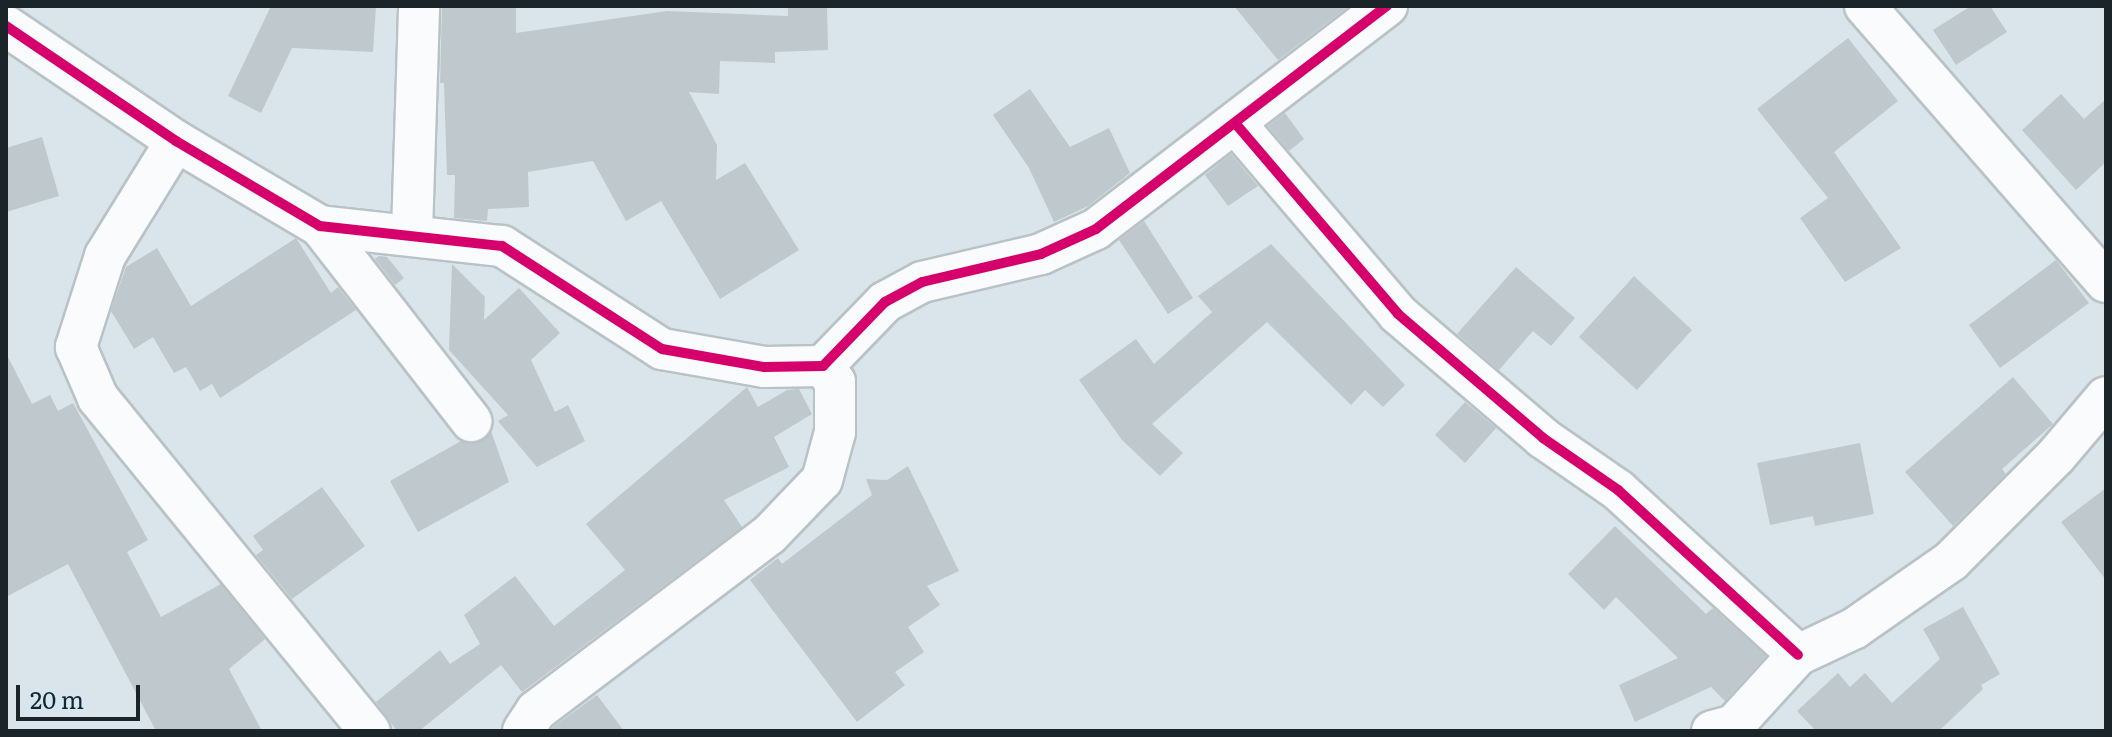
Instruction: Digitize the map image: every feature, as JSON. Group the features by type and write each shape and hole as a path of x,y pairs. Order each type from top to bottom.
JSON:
{"street":[{"path":"412,233 419,6"},
{"path":"320,226 412,233 502,246 662,349 764,367 823,366 885,302 922,282 1041,254 1096,229 1387,6"},
{"path":"1865,6 2106,282"},
{"path":"6,26 176,141 320,226 471,421"},
{"path":"1235,123 1398,314 1543,438 1618,490 1798,655"},
{"path":"176,141 105,256 76,347 98,398 370,731"},
{"path":"523,731 536,711 769,535 822,480 835,432 835,382 823,366"},
{"path":"1712,731 1734,725 1798,655 1855,628 1951,561 2056,456 2106,397"}],"building":[{"path":"271,6 376,6 373,52 292,48 261,113 228,96"},
{"path":"442,6 516,6 516,33 667,11 788,16 788,6 827,6 828,50 775,52 775,63 720,61 719,94 689,92 717,145 716,180 745,163 799,250 720,299 661,201 626,221 593,161 528,172 529,207 488,209 487,221 454,218 455,175 447,175 444,83 440,83"},
{"path":"1234,6 1349,6 1278,60"},
{"path":"1971,6 1990,6 2007,32 1956,65 1933,30"},
{"path":"1848,38 1898,101 1834,152 1901,248 1845,282 1800,218 1828,198 1757,109"},
{"path":"1030,89 1070,147 1109,128 1130,173 1088,206 1054,222 1029,168 993,115"},
{"path":"2061,94 2084,119 2106,99 2106,162 2076,190 2022,130"},
{"path":"1285,113 1304,139 1289,151 1268,126"},
{"path":"42,137 59,196 6,212 6,148"},
{"path":"1231,154 1258,186 1228,206 1205,175"},
{"path":"1144,221 1193,298 1168,314 1119,240"},
{"path":"296,238 331,293 338,287 356,310 220,398 212,384 200,391 186,367 174,373 153,337 134,349 111,311 126,267 157,248 191,306"},
{"path":"1271,244 1405,385 1383,407 1365,390 1351,405 1267,322 1152,424 1183,453 1160,476 1122,440 1079,380 1136,339 1154,364 1212,312 1198,296"},
{"path":"387,257 404,278 395,285 375,259"},
{"path":"2056,260 2089,303 2000,368 1969,325"},
{"path":"452,264 485,297 484,320 519,288 560,333 531,360 555,412 568,405 585,441 537,467 498,421 508,415 449,350"},
{"path":"1516,267 1575,318 1551,346 1533,331 1499,370 1457,334"},
{"path":"1634,276 1692,330 1637,390 1579,337"},
{"path":"6,353 32,404 50,395 58,411 73,403 148,540 127,552 161,617 221,584 265,639 229,669 262,731 156,731 68,564 6,597"},
{"path":"2013,377 2053,424 2002,469 2006,474 1953,526 1905,472"},
{"path":"747,387 758,407 787,390 799,389 812,414 774,437 789,467 724,500 742,527 522,692 501,665 419,731 397,731 376,702 440,650 450,664 480,644 464,615 515,576 554,626 625,570 586,524"},
{"path":"1465,402 1496,428 1465,463 1435,435"},
{"path":"491,431 509,482 418,532 390,481 461,441 484,440"},
{"path":"1860,443 1874,514 1815,526 1813,516 1770,525 1757,463"},
{"path":"908,466 959,571 927,586 940,605 908,627 924,652 895,672 905,685 857,722 750,580 778,558 782,564 872,495 866,479 887,480"},
{"path":"322,487 365,546 292,599 256,555 263,550 253,536"},
{"path":"2106,488 2106,580 2061,522"},
{"path":"1615,526 1706,614 1713,608 1766,656 1725,701 1711,687 1635,722 1619,685 1678,658 1616,597 1604,610 1568,574"},
{"path":"1963,607 2000,674 1981,685 1983,689 1939,731 1816,731 1797,711 1838,673 1850,687 1865,673 1892,703 1940,659 1923,629"},
{"path":"597,695 624,731 550,731 553,727"}],"cycle path":[{"path":"6,26 176,141 320,226 502,246 662,349 764,367 823,366 885,302 922,282 1041,254 1096,229 1387,6"},
{"path":"1235,123 1398,314 1543,438 1618,490 1798,655"}]}
